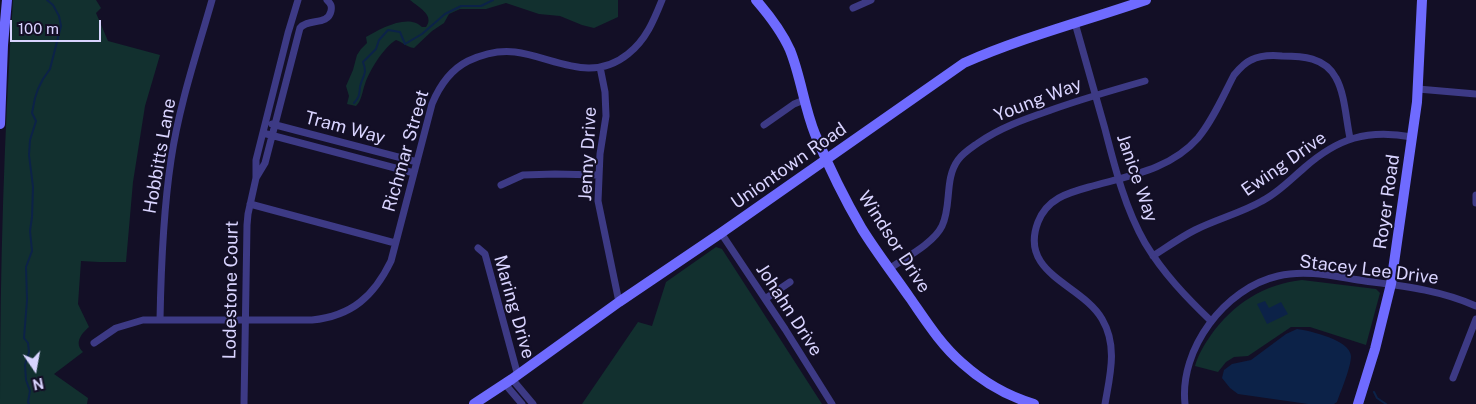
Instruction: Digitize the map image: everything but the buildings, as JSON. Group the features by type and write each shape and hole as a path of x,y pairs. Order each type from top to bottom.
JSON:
{"street":[{"path":"0,124 7,0"},
{"name":"Hobbitts Lane","path":"160,320 161,258 171,159 185,96 212,0"},
{"name":"Lodestone Court","path":"244,404 246,225 256,178 256,160 298,0"},
{"name":"Lodestone Court","path":"256,178 264,163 300,28 307,23 324,20 329,17 332,9 331,4 327,0"},
{"name":"Richmar Street","path":"94,343 116,328 143,320 312,320 339,315 367,298 384,276 391,261 435,97 450,75 464,63 490,53 507,51 575,67 600,67 628,54 640,42 652,25 662,0"},
{"name":"Windsor Drive","path":"756,0 778,28 790,50 816,135 854,215 889,269 930,327 952,354 980,377 1018,401 1034,404"},
{"path":"853,8 871,0"},
{"name":"Uniontown Road","path":"474,404 512,380 619,302 964,63 1146,0"},
{"name":"Royer Road","path":"1358,404 1375,348 1391,284 1418,89 1422,0"},
{"name":"Janice Way","path":"1075,23 1118,178 1134,222 1153,256 1166,274 1182,293 1211,321"},
{"path":"1105,404 1112,364 1108,332 1095,309 1079,294 1048,273 1044,268 1037,253 1035,236 1040,218 1045,209 1052,202 1069,192 1161,166 1182,152 1204,130 1234,75 1250,60 1259,57 1308,57 1317,60 1331,70 1340,88 1350,138"},
{"name":"Jenny Drive","path":"600,67 605,92 606,116 600,154 598,201 619,302"},
{"name":"Young Way","path":"889,269 925,244 939,231 945,219 954,166 964,153 1005,126 1095,95 1145,81"},
{"path":"1418,89 1476,94"},
{"path":"764,125 794,104 804,100"},
{"name":"Tram Way","path":"265,122 417,162"},
{"name":"Tram Way","path":"263,133 414,173"},
{"name":"Ewing Drive","path":"1153,256 1196,229 1261,202 1280,189 1318,156 1350,138 1380,134 1412,137"},
{"path":"501,185 523,175 599,175"},
{"path":"1476,195 1476,203"},
{"path":"250,204 395,243"},
{"name":"Johahn Drive","path":"721,233 832,404"},
{"name":"Maring Drive","path":"478,248 485,254 512,380"},
{"name":"Stacey Lee Drive","path":"1185,404 1185,384 1190,361 1201,335 1211,321 1245,291 1279,276 1307,274 1391,284 1433,291 1461,299 1476,306"},
{"path":"765,299 790,282"},
{"path":"1453,378 1476,319"},
{"path":"512,380 522,404"},
{"path":"512,380 533,404"}],"green space":[{"path":"13,0 96,0 101,8 96,13 108,41 160,55 145,106 133,182 126,262 81,261 78,304 89,327 81,336 79,342 80,349 83,352 54,374 88,398 87,404 0,404 3,202"},
{"path":"410,0 618,0 618,17 594,28 560,16 539,14 506,3 486,9 460,9 449,14 444,23 432,31 414,48 396,40 391,43 370,73 358,104 356,106 347,104 349,96 346,86 357,55 367,43 366,37 386,27 402,22 416,23 426,27 428,23 427,15"},
{"path":"716,247 722,249 822,404 582,404 638,322 652,326 666,282"},
{"path":"1302,280 1376,289 1380,293 1366,345 1310,327 1291,327 1248,356 1234,357 1226,362 1218,372 1195,366 1211,335 1239,305 1262,291 1288,282"}],"water":[{"path":"1265,301 1269,308 1281,302 1288,314 1267,324 1257,304"},
{"path":"1297,329 1329,337 1349,350 1351,356 1349,366 1337,402 1334,404 1308,404 1238,394 1222,378 1224,370 1232,364 1251,360 1286,334"}],"waterway":[{"path":"29,404 30,391 26,380 25,365 29,352 28,343 24,338 27,300 26,267 32,251 30,231 33,187 29,155 30,140 36,121 32,113 38,89 50,69 61,26 59,16 53,5 47,0"},
{"path":"354,103 359,96 365,73 363,62 376,49 379,40 388,30 400,32 405,44 422,34 445,14 461,6 481,6 493,0"},
{"path":"1374,392 1377,398 1386,404"}]}
